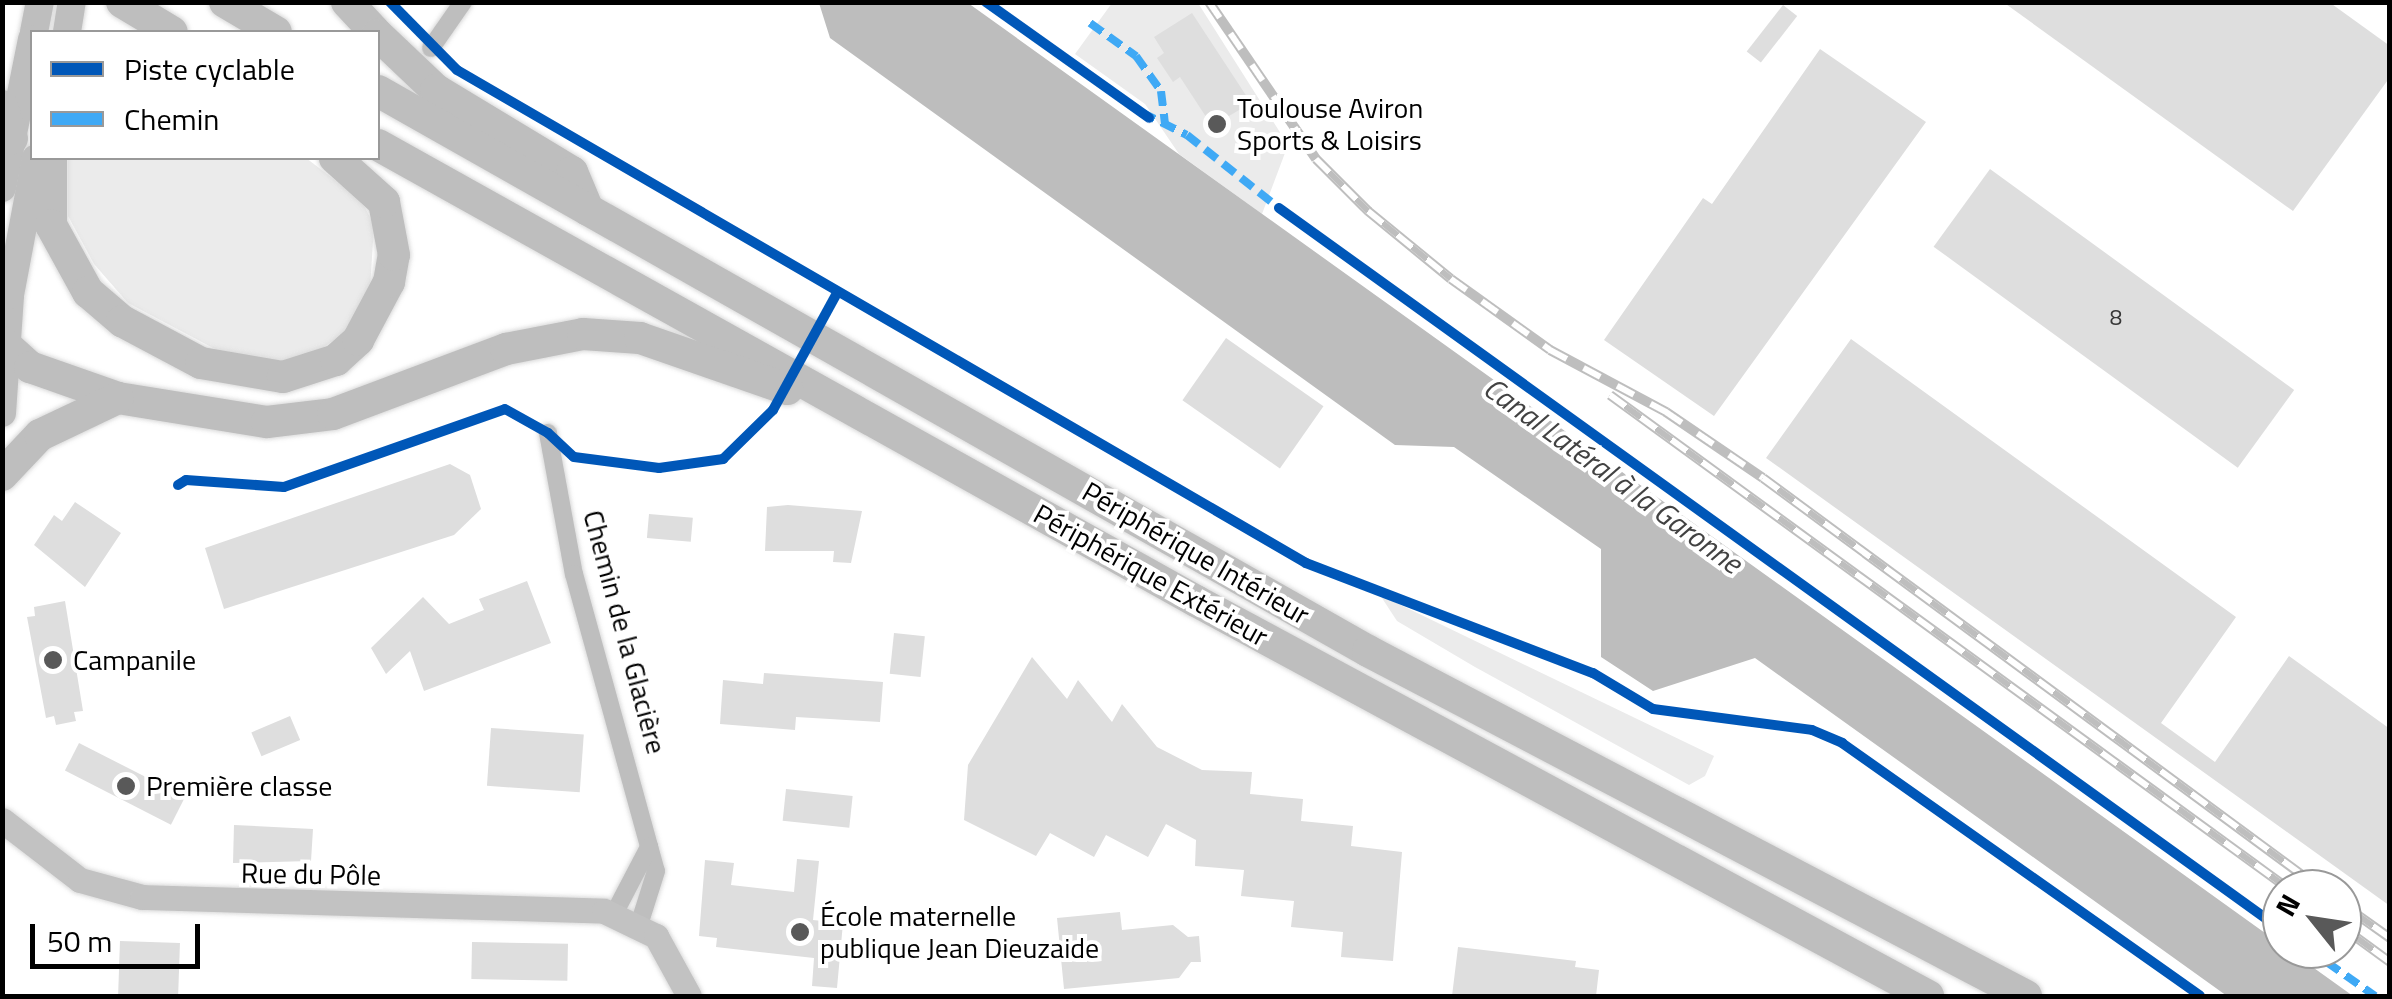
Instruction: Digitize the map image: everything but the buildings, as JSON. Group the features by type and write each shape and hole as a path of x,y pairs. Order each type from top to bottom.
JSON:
{"highway":[{"path":"122,2 168,30"},
{"path":"225,2 273,30"},
{"path":"347,2 372,30"},
{"path":"380,38 436,90 572,172 588,210"},
{"name":"Périphérique Intérieur","path":"380,92 1384,660 2026,996"},
{"name":"Périphérique Extérieur","path":"380,147 1575,810 1928,996"},
{"path":"51,160 52,225 88,292 122,321 201,363 283,377 336,360 358,340 389,282 392,227 384,202 337,160"},
{"path":"6,347 30,367 118,398 211,417 299,420 506,349 584,334 653,341 874,418"},
{"path":"2,475 40,435 118,398"}],"main road":[{"path":"35,30 40,2"},
{"path":"66,30 72,2"},
{"path":"2,188 17,134 30,58"},
{"path":"2,412 17,134"}],"street":[{"path":"431,48 463,2"},
{"name":"Chemin de la Glacière","path":"548,433 574,574 649,846 655,887 639,925"},
{"name":"Rue du Pôle","path":"2,820 30,847 80,880 142,897 614,914 639,925"},
{"path":"614,914 649,846"},
{"path":"639,925 672,957 689,996"}],"shaded area":[{"name":"Toulouse Aviron Sports & Loisirs","path":"1112,3 1198,3 1288,145 1262,214 1179,154 1145,104 1075,54"},
{"path":"68,160 309,160 361,200 374,225 370,289 342,335 322,348 280,363 232,358 128,303 94,264 68,216"},
{"path":"1380,595 1714,756 1705,776 1689,785 1475,667 1397,621"}],"water":[{"name":"Canal Latéral à la Garonne","path":"819,3 968,3 2262,931 2262,969 2315,969 2353,996 2227,996 1755,658 1653,691 1601,657 1601,549 1454,447 1395,445 830,38"}],"railway":[{"path":"1209,2 1316,159 1368,211 1451,279 1550,350 1666,412 1763,478 2294,869"},
{"path":"1610,395 2262,869"},
{"path":"2362,918 2390,938"},
{"path":"2362,942 2390,962"}],"marked path":[{"path":"1090,23 1136,56 1161,91 1165,125"},
{"path":"1141,112 1187,135 1284,212"},
{"path":"2337,969 2375,996"}],"cycle path":[{"path":"390,2 457,70 1306,563 1593,673 1653,709 1812,730 1842,743 2200,996"},
{"path":"986,2 1149,118"},
{"path":"1279,208 2262,916"},
{"path":"178,485 186,480 284,487 505,409 548,433 574,457 659,468 723,459 773,410 837,293"}],"place":[{"name":"Toulouse Aviron Sports & Loisirs","path":"1217,124"},
{"name":"Campanile","path":"53,660"},
{"name":"Première classe","path":"126,786"},
{"name":"École maternelle publique Jean Dieuzaide","path":"800,932"}]}
